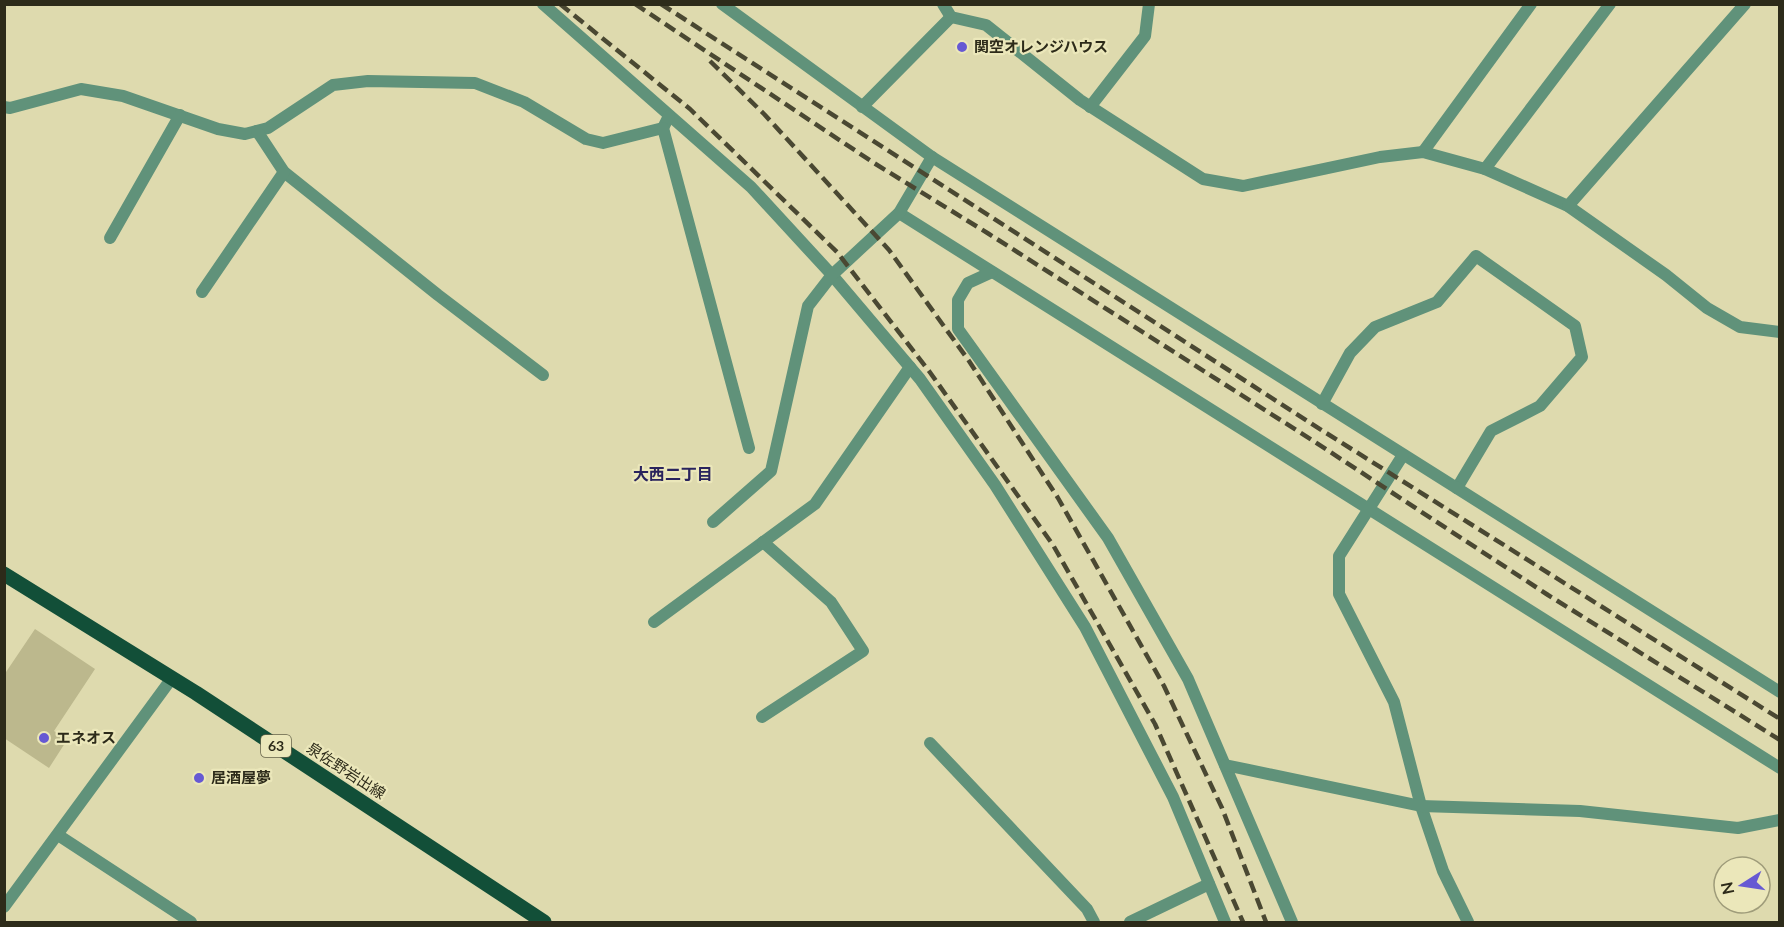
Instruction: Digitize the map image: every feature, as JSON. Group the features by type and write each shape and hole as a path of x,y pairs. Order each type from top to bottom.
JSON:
{"main road":[{"name":"泉佐野岩出線","path":"4,574 172,678 544,922"}],"street":[{"path":"543,4 751,187 832,275 910,367 995,486 1085,627 1173,797 1226,922"},
{"path":"722,4 932,158 1779,692"},
{"path":"943,4 951,17 986,25 1090,107 1203,179 1243,186 1380,157 1423,152 1485,169 1568,206 1666,274 1707,308 1740,327 1779,332"},
{"path":"1090,107 1145,36 1149,4"},
{"path":"1423,152 1531,4"},
{"path":"1485,169 1610,4"},
{"path":"1568,206 1745,4"},
{"path":"862,107 951,17"},
{"path":"4,107 81,89 123,96 218,129 245,134 268,128 333,86 368,81 475,83 524,102 586,139 603,143 663,128"},
{"path":"110,238 180,115"},
{"path":"669,116 663,128 749,448"},
{"path":"257,131 284,172 438,295 543,375"},
{"path":"712,522 771,471 808,306 832,275 899,213 932,158"},
{"path":"202,292 284,172"},
{"path":"899,213 1779,768"},
{"path":"1322,404 1350,353 1375,327 1437,302 1476,256 1575,326 1582,357 1540,406 1491,431 1457,488"},
{"path":"992,272 968,283 958,300 958,328 1108,538 1188,679 1292,922"},
{"path":"654,622 815,504 910,367"},
{"path":"1403,455 1339,556 1340,594 1394,702 1421,806 1443,871 1468,922"},
{"path":"762,717 863,651 831,602 763,542"},
{"path":"4,907 172,678"},
{"path":"930,743 1087,909 1094,922"},
{"path":"1225,765 1421,806 1580,811 1738,828 1779,820"},
{"path":"58,835 191,922"},
{"path":"1130,922 1209,884"}],"building":[{"path":"35,629 95,669 54,731 67,740 49,768 4,738 4,675"}],"railway":[{"path":"560,4 690,109 837,252 929,371 1053,545 1155,724 1243,922"},
{"path":"635,4 874,163 1315,442 1548,595 1780,740"},
{"path":"661,4 1323,431 1780,719"},
{"path":"710,61 764,114 889,250 969,361 1058,498 1164,686 1222,808 1266,922"}],"place":[{"name":"関空オレンジハウス","path":"962,47"},
{"name":"エネオス","path":"44,738"},
{"name":"居酒屋夢","path":"199,778"}],"district":[{"name":"大西二丁目","path":"673,474"}]}
